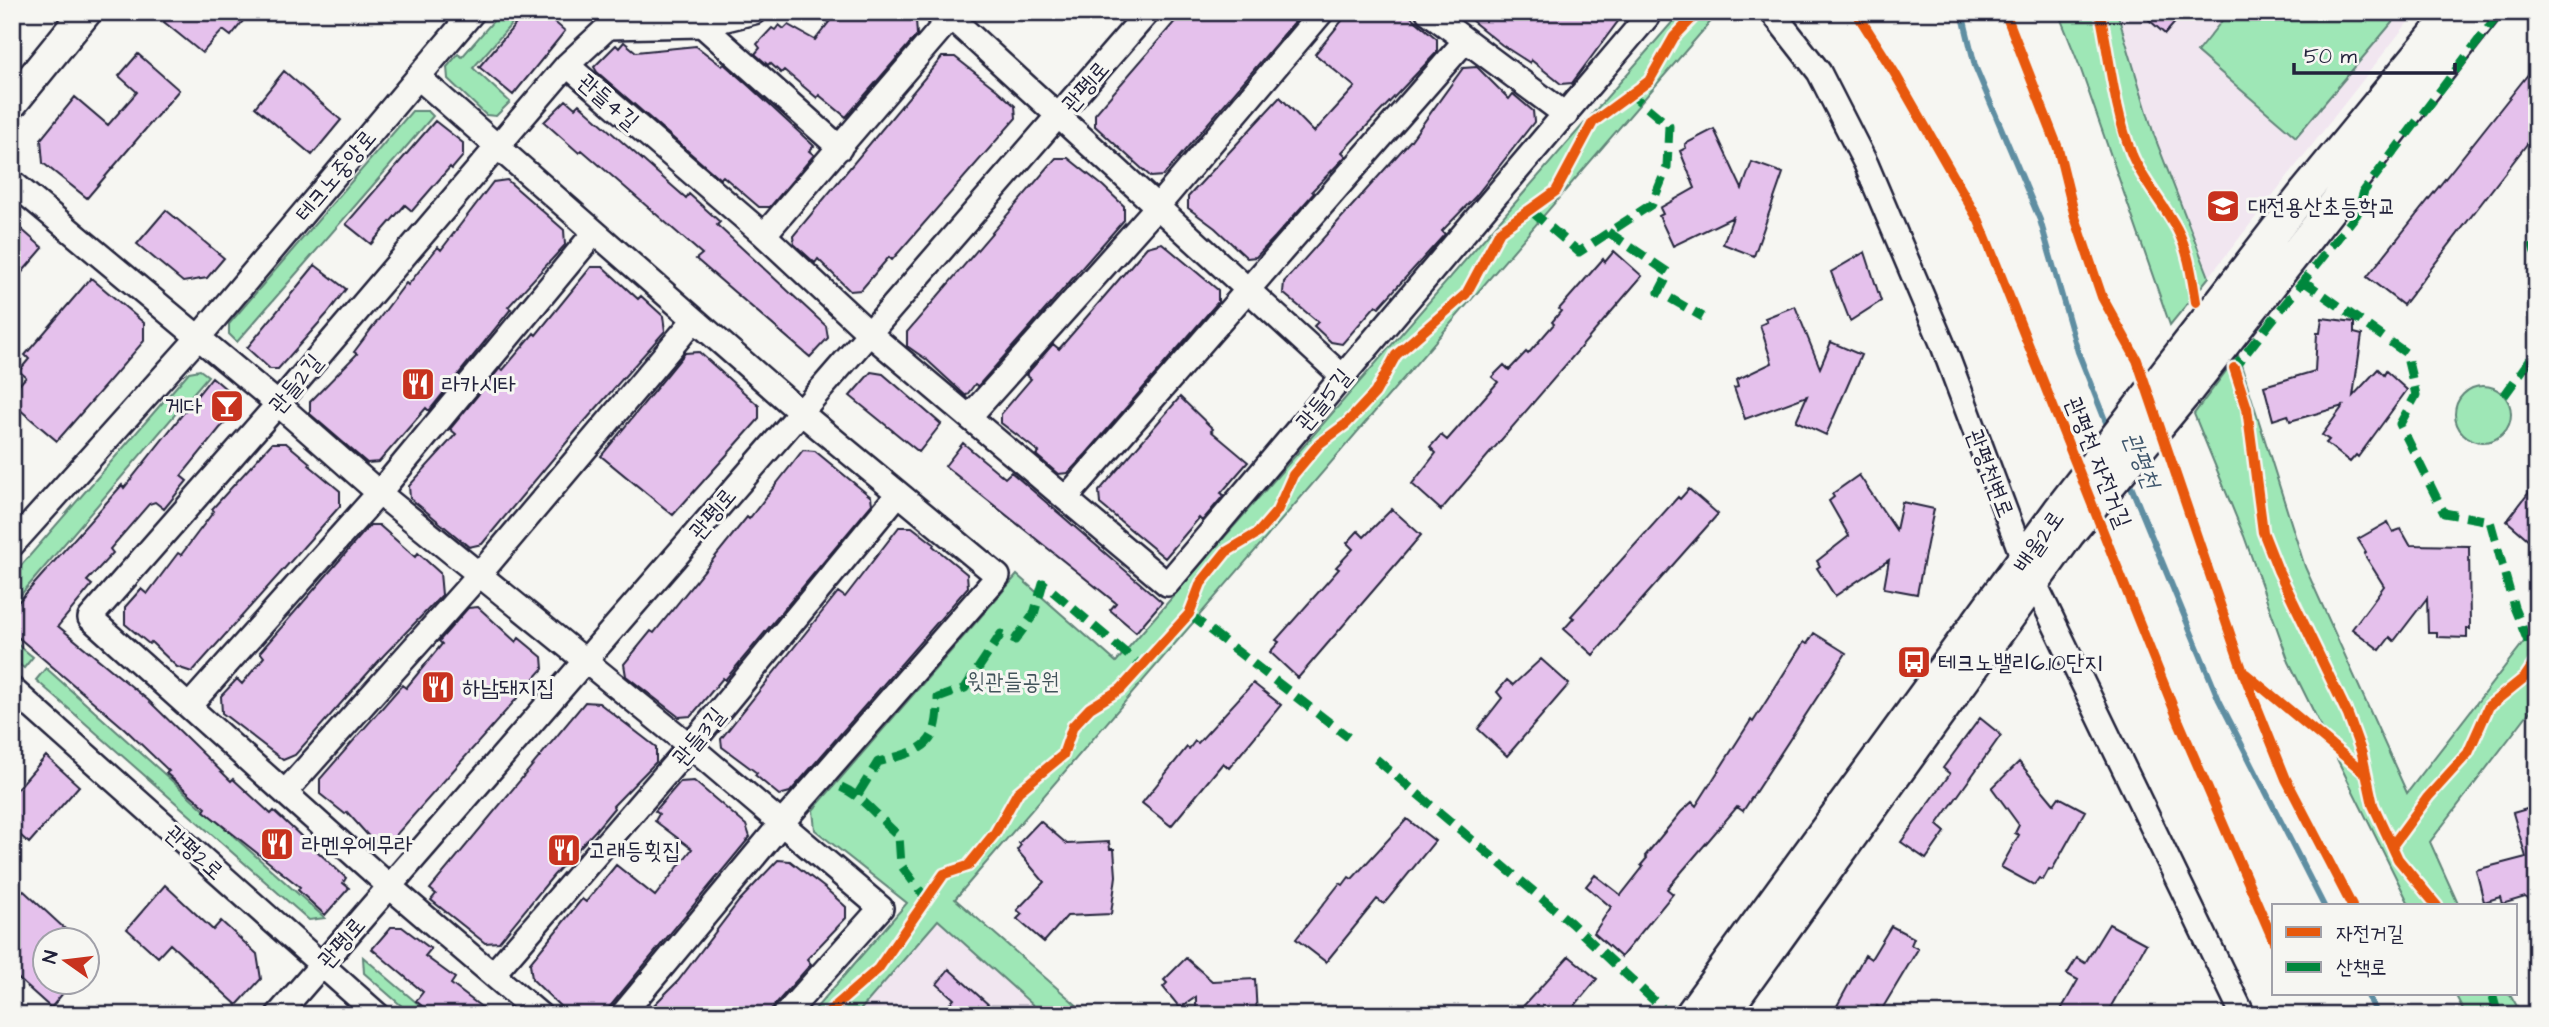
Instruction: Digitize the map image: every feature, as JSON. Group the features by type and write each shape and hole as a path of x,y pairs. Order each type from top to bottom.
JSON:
{"main road":[{"path":"12,103 86,12"},
{"name":"배울2로","path":"1690,1015 2029,571 2174,362 2306,191 2453,12"},
{"name":"배울2로","path":"2064,523 2186,393 2485,12"},
{"name":"배울2로","path":"1723,1015 1852,840 2029,571"}],"street":[{"name":"테크노중앙로","path":"198,338 473,12"},
{"name":"관들4길","path":"754,12 702,25 608,27 567,65 764,235 869,333"},
{"name":"관평1로","path":"278,1015 799,411 1148,12"},
{"path":"970,416 1157,207 1322,12"},
{"path":"1428,12 1566,115"},
{"name":"관평천변로","path":"1772,12 1819,72 1866,164 1942,343 2029,571 2243,1015"},
{"path":"764,235 840,148 948,15 1342,376"},
{"name":"관들5길","path":"869,333 1167,584 1566,115 1644,15"},
{"path":"702,25 840,148"},
{"path":"1066,498 1250,291 1465,41"},
{"name":"관들2길","path":"389,886 90,618 278,404 567,65"},
{"path":"418,77 799,411 998,576 782,823 622,1015"},
{"path":"12,182 278,404 379,493 690,746 881,908 785,1015"},
{"path":"190,705 379,493 594,233"},
{"path":"286,791 479,575 694,320"},
{"path":"12,545 198,338"},
{"name":"관들3길","path":"493,974 690,746 898,494"},
{"name":"관평2로","path":"12,689 378,1015"},
{"path":"389,886 540,1015"}],"shaded area":[{"name":"대전용산초등학교","path":"2117,12 2416,12 2209,277 2154,135"},
{"path":"938,920 1044,1015 856,1015"}],"green space":[{"path":"501,12 522,12 473,68 510,102 496,116 486,115 448,79 447,67 458,54 462,57"},
{"name":"윗관들공원","path":"1681,12 1719,12 955,899 1088,1015 1044,1015 938,920 856,1015 810,1015 907,903 815,830 813,810 1017,575 1116,662"},
{"path":"2058,12 2117,12 2154,135 2209,277 2170,325 2080,67"},
{"path":"2229,12 2401,12 2296,137 2197,52"},
{"path":"412,111 428,111 433,116 237,342 229,334 229,324"},
{"path":"2238,355 2305,567 2407,793 2537,625 2537,702 2430,842 2458,904 2409,904 2289,662 2244,536 2194,414"},
{"path":"200,370 208,376 12,605 12,576 189,372"},
{"path":"2483,386 2494,388 2503,394 2509,403 2509,425 2503,434 2494,440 2483,442 2472,440 2463,434 2457,425 2455,414 2457,403 2463,394 2472,388"},
{"path":"12,640 33,657 24,668 12,659"},
{"path":"46,668 325,918 309,920 36,680"},
{"path":"363,957 431,1015 412,1015 364,973"},
{"path":"2456,996 2511,996 2522,1015 2466,1015"}],"building":[{"path":"171,12 250,12 231,36 223,30 202,53 164,22"},
{"path":"526,12 543,12 565,31 513,95 479,67"},
{"path":"837,12 908,12 916,20 917,35 846,117 819,95 817,98 784,70 781,73 755,54 760,48 757,44 772,28 775,30 779,25 784,29 788,25 815,40"},
{"path":"1183,12 1303,12 1163,176 1151,177 1095,126 1095,114"},
{"path":"1349,12 1405,12 1437,39 1437,52 1342,152 1346,156 1312,191 1314,193 1275,237 1256,257 1247,258 1215,228 1188,208 1188,197 1280,97 1314,132 1355,87 1315,54"},
{"path":"1461,12 1625,12 1572,83 1561,84 1531,60 1530,63 1502,45"},
{"path":"2140,12 2184,12 2165,34"},
{"path":"624,42 636,52 696,46 722,66 724,64 814,146 809,151 814,155 770,207 759,207 723,176 720,179 597,72 594,67 616,45 619,48"},
{"path":"138,54 179,90 87,198 43,163 41,139 75,97 108,125 137,92 119,76"},
{"path":"942,57 955,57 997,90 1015,106 1016,118 892,260 889,257 861,290 850,291 818,259 815,263 794,244 793,236"},
{"path":"2537,63 2537,131 2403,305 2367,277"},
{"path":"1477,67 1509,99 1513,94 1533,111 1534,122 1475,197 1442,231 1445,234 1379,307 1376,305 1342,344 1331,342 1314,326 1318,322 1283,293 1284,282 1411,140 1463,68"},
{"path":"284,71 341,120 312,155 255,107"},
{"path":"566,100 575,108 579,104 686,198 689,194 720,222 717,225 826,326 828,338 810,357 696,259 702,254 582,150 579,153 544,122"},
{"path":"435,121 463,143 463,156 412,211 405,205 371,244 346,224"},
{"path":"1714,129 1742,189 1752,162 1783,173 1754,256 1723,244 1733,217 1673,246 1659,216 1663,214 1660,208 1695,188 1680,151 1686,148 1685,144"},
{"path":"1056,158 1068,158 1103,186 1124,206 1124,220 978,386 975,384 966,396 927,360 907,346 907,332"},
{"path":"507,180 564,230 565,245 508,307 511,309 429,411 426,408 379,462 367,463 310,414 310,402 357,354 354,352 406,283 408,285 438,247 441,250 493,182"},
{"path":"166,210 224,258 207,278 183,282 137,244"},
{"path":"12,221 43,248 12,284"},
{"path":"1162,243 1218,290 1218,302 1086,454 1068,473 1058,474 1036,455 1039,452 1001,423 1001,414 1031,379 1026,375 1053,344 1059,349 1147,247"},
{"path":"1614,251 1642,276 1441,510 1412,484 1436,453 1430,447 1441,435 1447,440 1498,382 1492,377 1504,365 1509,370 1526,352 1528,354 1554,324 1552,322 1561,311 1559,309 1603,259 1605,262"},
{"path":"1865,252 1881,301 1850,321 1831,272"},
{"path":"315,265 346,289 278,369 270,369 247,348"},
{"path":"591,267 603,267 638,299 641,296 663,316 665,331 577,430 482,544 469,547 410,498 409,486 456,434 450,429 500,368 503,370 534,333 536,335"},
{"path":"91,278 144,323 144,341 57,441 12,403 12,393 26,377 19,371 29,359 25,355"},
{"path":"1795,306 1820,368 1831,342 1861,355 1826,435 1796,421 1807,396 1745,419 1734,388 1738,387 1736,380 1772,363 1760,325 1767,322 1765,318"},
{"path":"2322,318 2354,322 2354,333 2362,335 2353,396 2378,369 2384,375 2386,371 2407,390 2358,457 2356,455 2350,462 2326,443 2329,440 2322,435 2343,406 2290,421 2288,415 2273,420 2264,386 2315,371 2317,333 2320,333"},
{"path":"699,352 759,406 759,419 673,515 601,456 685,353"},
{"path":"871,372 883,374 941,424 919,452 850,396"},
{"path":"212,377 240,401 239,410 220,428 181,476 187,481 164,509 155,502 149,504 110,549 113,553 87,581 92,585 58,626 148,700 231,781 233,779 271,814 274,811 346,878 343,883 349,888 325,915 298,890 300,887 204,811 206,808 166,773 169,771 125,729 12,632 12,609 122,485 124,488"},
{"path":"1180,397 1213,429 1211,431 1248,462 1221,493 1224,495 1202,521 1199,518 1165,558 1100,504 1099,491"},
{"path":"272,443 286,443 310,463 309,465 340,491 340,506 192,672 177,667 151,642 149,644 125,624 125,607 141,589 147,594 178,553 181,555 214,511 212,509"},
{"path":"963,443 1005,478 1011,472 1162,602 1136,632 1110,610 1116,603 945,466"},
{"path":"803,450 815,451 871,497 872,504 725,680 723,678 691,716 679,717 626,676 624,664 651,631 654,633"},
{"path":"1859,475 1896,530 1902,502 1934,509 1917,594 1884,588 1889,560 1835,596 1817,568 1820,566 1817,561 1849,536 1829,501 1834,497 1832,494"},
{"path":"2537,482 2537,547 2507,521"},
{"path":"1689,489 1718,514 1593,655 1564,629 1574,618 1571,616 1678,497 1680,499"},
{"path":"1392,509 1421,535 1298,678 1270,652 1279,642 1276,640 1339,569 1336,567 1353,549 1347,543 1358,531 1364,537"},
{"path":"2388,522 2393,532 2401,529 2410,545 2469,546 2470,629 2467,628 2467,638 2437,637 2437,632 2428,632 2427,598 2394,641 2390,637 2380,650 2352,629 2384,586 2358,539"},
{"path":"370,525 379,525 415,557 418,553 440,573 442,595 384,655 295,755 283,760 222,713 221,696 237,679 242,684 264,657 260,652"},
{"path":"899,527 912,527 934,544 933,546 967,574 968,587 790,792 779,795 755,775 757,773 722,747 721,739 838,592 845,597"},
{"path":"478,607 516,642 519,638 542,657 543,669 389,843 372,840 347,812 345,814 320,794 320,779 402,685 406,688 442,644 439,641 468,608"},
{"path":"1814,633 1846,653 1743,811 1737,807 1667,889 1673,894 1621,957 1594,933 1611,907 1586,886 1595,875 1621,895 1643,867 1641,865 1647,858 1645,856 1681,812 1692,802 1696,806 1804,642 1807,644"},
{"path":"1541,659 1569,684 1507,756 1478,729 1502,698 1497,692 1507,680 1513,685"},
{"path":"1253,683 1281,705 1229,768 1223,763 1171,826 1142,803 1187,747 1189,749 1195,741 1198,743"},
{"path":"585,702 599,703 656,747 656,762 613,806 595,831 553,876 499,942 485,943 431,900 436,894 430,889"},
{"path":"1980,718 2001,735 1937,825 1945,832 1926,859 1901,842 1950,774 1943,768"},
{"path":"46,756 79,786 29,843 12,828 12,795"},
{"path":"2019,762 2054,804 2059,797 2085,811 2052,870 2049,869 2043,880 2039,878 2034,885 2001,867 2019,835 2015,833 2019,825 1992,788"},
{"path":"694,781 746,825 750,837 603,1015 569,1015 532,979 530,963 582,899 586,902 616,865 655,896 692,849 655,821 659,814 655,811 680,782"},
{"path":"2537,806 2537,904 2525,897 2502,904 2500,897 2484,902 2476,870 2526,857 2513,813"},
{"path":"1407,819 1435,841 1384,904 1377,899 1326,962 1296,939 1340,883 1343,885 1349,877 1352,879"},
{"path":"1040,821 1067,844 1109,842 1110,849 1114,849 1116,876 1111,914 1067,916 1044,942 1017,919 1022,914 1017,910 1044,882 1017,850 1021,845 1019,843"},
{"path":"778,860 790,861 825,888 846,907 846,918 807,959 811,964 766,1015 666,1015 654,1005 678,981 739,901"},
{"path":"12,880 62,926 32,926 32,991 12,973"},
{"path":"165,885 213,930 221,921 257,954 261,979 237,1005 170,944 158,957 127,929"},
{"path":"2109,924 2146,944 2106,1015 2058,1015 2078,980 2067,974 2077,958 2085,963"},
{"path":"1891,926 1914,938 1911,945 1918,949 1882,1009 1877,1006 1873,1012 1867,1008 1863,1015 1832,1015 1865,955 1871,959"},
{"path":"391,927 402,927 431,949 425,956 455,978 451,984 492,1015 433,1015 416,1001 423,992 372,949"},
{"path":"1569,956 1597,979 1567,1015 1515,1015"},
{"path":"1186,958 1212,981 1255,979 1257,1015 1196,1015 1196,997 1180,1008 1163,987 1167,983 1164,980"},
{"path":"949,969 1000,1015 940,1015 954,999 937,984"},
{"path":"38,996 61,996 51,1008"}],"waterway":[{"name":"관평천","path":"1962,12 1975,66 2040,220 2078,352 2109,430"},
{"name":"관평천","path":"2128,479 2219,700 2323,904"},
{"name":"관평천","path":"2368,996 2378,1015"}],"marked path":[{"path":"2236,374 2234,368 2357,214 2364,191 2500,12"},
{"path":"1530,210 1579,252 1652,204 1667,167 1669,126 1631,94"},
{"path":"2537,217 2533,232 2537,256"},
{"path":"1608,232 1669,273 1659,292 1703,317"},
{"path":"2302,280 2406,353 2416,395 2400,424 2444,513 2490,521 2514,607 2536,661"},
{"path":"2504,396 2537,350"},
{"path":"858,794 878,762 925,745 935,728 938,698 965,688 1001,634 1015,640 1034,614 1043,583 1141,666"},
{"path":"1189,614 1348,737"},
{"path":"1376,759 1571,923 1662,1008"},
{"path":"841,787 864,803 899,836 901,865 926,899"},
{"path":"2493,996 2498,1015"}],"cycle path":[{"path":"825,1015 878,969 944,874 968,866 995,833 1018,792 1063,755 1073,726 1090,708 1121,689 1189,614 1201,583 1226,552 1258,533 1277,511 1293,475 1319,444 1346,424 1375,393 1396,355 1466,294 1500,231 1556,191 1593,122 1649,81 1674,37 1698,12"},
{"name":"관평천 자전거길","path":"1856,12 1894,72 1979,221 2179,722 2272,937"},
{"path":"2005,12 2058,148 2075,217 2102,297 2137,360 2243,672 2286,779 2351,904"},
{"path":"2100,12 2126,138 2137,165 2181,238 2190,265 2196,302"},
{"path":"2234,368 2247,408 2263,532 2278,570 2348,715 2362,754 2373,805 2398,859 2435,904"},
{"path":"2392,846 2428,797 2468,753 2489,706 2525,677 2537,659"},
{"path":"2246,674 2365,773"}],"place":[{"name":"대전용산초등학교","path":"2223,206"},
{"name":"라카시타","path":"418,384"},
{"name":"게다","path":"227,406"},
{"name":"테크노밸리6.10단지","path":"1914,662"},
{"name":"하남돼지집","path":"438,687"},
{"name":"라멘우에무라","path":"277,844"},
{"name":"고래등횟집","path":"564,850"}]}
